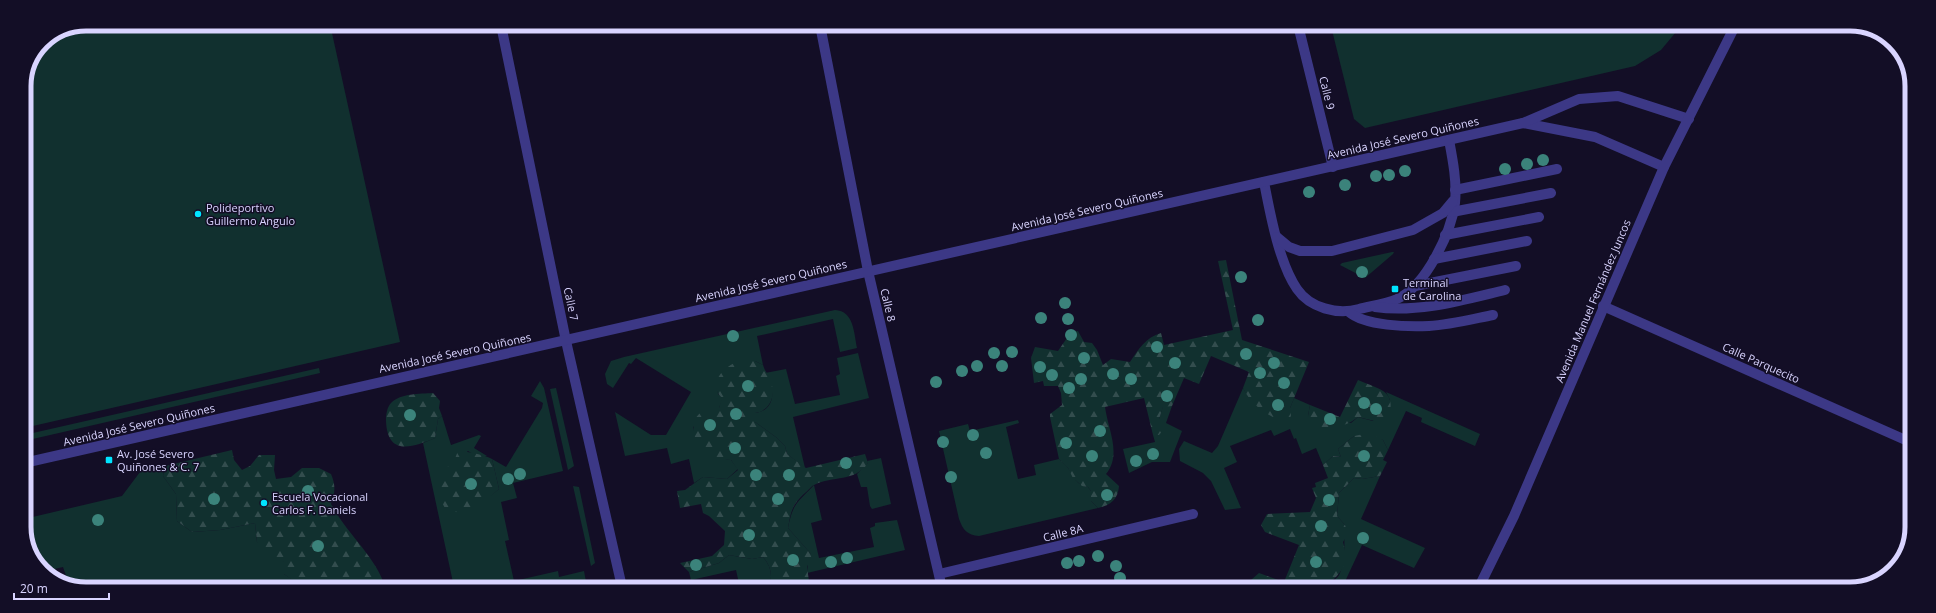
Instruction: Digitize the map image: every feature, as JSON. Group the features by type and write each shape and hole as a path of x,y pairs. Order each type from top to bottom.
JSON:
{"street":[{"name":"Calle 7","path":"502,31 566,341 621,582"},
{"name":"Calle 8","path":"821,31 868,271 941,582"},
{"name":"Calle 9","path":"1299,31 1333,167"},
{"name":"Avenida Manuel Fernández Juncos","path":"1481,582 1514,516 1664,167 1733,31"},
{"name":"Avenida José Severo Quiñones","path":"31,461 1523,123 1579,99 1618,96 1689,119"},
{"name":"Avenida José Severo Quiñones","path":"1523,123 1595,137 1664,167"},
{"path":"1264,182 1287,272 1297,289 1306,299 1323,308 1349,312 1398,299 1415,286 1434,259 1445,235 1452,212 1455,195 1454,169 1449,140"},
{"path":"1277,237 1289,247 1300,251 1332,251 1413,230 1443,213 1455,195 1557,169"},
{"path":"1452,212 1551,193"},
{"path":"1445,235 1539,217"},
{"path":"1434,259 1527,241"},
{"path":"1415,286 1516,266"},
{"path":"1369,306 1411,308 1454,302 1505,290"},
{"name":"Calle Parquecito","path":"1603,306 1905,440"},
{"path":"1349,312 1354,317 1374,323 1430,326 1493,315"},
{"name":"Calle 8A","path":"939,574 1193,514"}],"green space":[{"name":"Polideportivo Guillermo Angulo","path":"86,31 332,31 400,342 31,426 31,86 32,75 40,55 55,40 75,32"},
{"path":"1332,31 1677,31 1661,50 1635,66 1365,128 1354,119"},
{"path":"1394,252 1393,254 1365,278 1340,265 1342,263"},
{"path":"1226,260 1242,340 1309,362 1290,408 1291,416 1286,422 1279,420 1261,410 1246,394 1243,388 1249,372 1211,356 1199,384 1184,378 1172,406 1163,407 1159,419 1163,424 1164,429 1159,435 1153,435 1144,398 1105,407 1114,450 1111,466 1106,474 1119,486 1113,501 1098,508 1091,501 1091,491 1088,487 1082,486 1073,478 1068,468 1059,459 1050,414 1062,405 1061,393 1058,386 1044,386 1043,381 1034,383 1031,358 1035,347 1058,351 1071,332 1078,331 1084,342 1092,343 1097,350 1103,365 1111,359 1130,362 1147,341 1161,333 1164,345 1233,330 1218,261"},
{"path":"835,310 846,314 850,319 854,330 857,348 840,352 833,319 757,336 763,365 755,361 717,382 718,394 723,398 719,408 693,427 698,441 706,451 717,457 731,460 738,469 727,479 703,477 694,483 689,459 671,464 667,448 625,456 615,412 651,435 666,435 691,392 636,358 631,364 629,363 613,388 607,384 605,374 611,361"},
{"path":"858,353 869,398 793,417 805,468 787,454 785,446 777,438 755,422 755,413 762,411 767,407 772,397 771,385 765,373 786,369 795,404 840,395 836,376 840,374 837,358"},
{"path":"742,360 755,361 763,365 771,382 773,392 768,406 760,412 755,413 755,422 777,438 785,446 787,454 806,468 865,454 868,463 862,469 850,476 828,480 813,486 797,501 793,509 788,528 812,555 807,567 809,582 770,582 768,564 763,557 752,559 729,555 719,563 689,572 680,563 712,556 724,545 725,531 709,516 703,513 701,504 680,508 677,491 685,490 703,477 727,479 738,470 731,460 716,458 705,452 697,442 694,430 696,418 701,412 708,407 719,408 722,398 716,386 717,380 724,370"},
{"path":"319,368 320,373 31,439 31,433"},
{"path":"1358,380 1382,390 1390,398 1391,405 1387,424 1358,417 1343,425 1314,427 1308,416 1310,405 1340,417"},
{"path":"540,381 544,388 563,471 513,483 517,498 501,502 509,540 505,541 514,581 558,571 559,577 584,571 586,582 453,582 423,443 435,438 438,419 442,416 451,445 479,435 481,436 474,448 487,456 476,456 468,451 448,468 490,496 499,489 492,459 506,467 542,408 543,403 531,396"},
{"path":"556,388 574,466 568,470 550,389"},
{"path":"1243,388 1252,399 1263,404 1290,408 1294,398 1310,405 1308,416 1351,423 1358,417 1373,421 1390,400 1386,392 1480,434 1475,446 1421,422 1422,418 1406,411 1388,450 1383,440 1354,436 1338,449 1341,457 1333,456 1323,465 1316,448 1302,454 1296,438 1294,439 1290,429 1274,436 1271,430 1230,446 1237,462 1224,468 1241,508 1225,510 1211,481 1203,473 1180,461 1179,449 1184,441 1212,453 1218,446"},
{"path":"433,393 440,401 439,408 442,416 438,419 435,438 409,446 396,444 387,432 386,416 391,403 400,397"},
{"path":"1163,406 1172,406 1166,423 1182,431 1170,462 1152,462 1129,473 1123,449 1155,442 1153,435 1159,435 1159,419"},
{"path":"1018,420 1019,423 1006,427 1018,479 1036,475 1034,465 1059,459 1067,467 1078,483 1088,487 1091,491 1091,501 1098,508 979,536 968,533 962,526 959,519 939,431 968,424 970,431"},
{"path":"1369,433 1383,440 1388,450 1383,460 1387,462 1380,476 1362,479 1354,478 1339,493 1337,516 1345,525 1348,534 1343,542 1345,550 1345,563 1339,573 1331,582 1284,582 1299,545 1265,532 1261,525 1267,514 1310,512 1316,498 1312,488 1316,487 1315,483 1328,478 1323,465 1333,456 1341,457 1338,449 1354,436"},
{"path":"232,450 234,460 242,470 250,466 259,455 275,455 274,470 276,479 291,477 302,468 319,468 331,474 334,482 334,489 331,504 337,515 375,566 383,582 295,582 284,574 284,562 265,558 257,542 255,523 220,530 192,532 177,521 176,494 163,476 165,466"},
{"path":"458,451 485,456 492,459 499,489 480,505 465,513 447,511 442,503 439,490 439,475 454,461"},
{"path":"881,458 891,504 872,509 870,506 867,487 861,487 857,474 868,463 867,461"},
{"path":"165,466 163,476 176,494 177,521 192,532 220,530 255,523 257,542 284,562 284,574 296,582 79,582 67,578 63,567 52,570 42,560 35,548 32,538 31,517 122,496 140,472"},
{"path":"1380,476 1361,519 1425,548 1414,568 1362,545 1345,582 1331,582 1339,575 1344,555 1345,525 1337,516 1339,493 1354,478 1362,479"},
{"path":"814,485 822,520 811,523 819,558 874,547 870,528 875,526 875,523 897,520 905,550 807,573 808,562 811,554 788,528 796,504"},
{"path":"573,486 579,487 595,563 591,566"},
{"path":"729,555 752,559 763,557 768,564 770,582 739,582 736,570 691,580 689,572 719,563"},
{"path":"1259,573 1284,582 1251,582"}],"place":[{"name":"Polideportivo Guillermo Angulo","path":"198,214"},
{"name":"Terminal de Carolina","path":"1395,289"},
{"name":"Av. José Severo Quiñones & C. 7","path":"109,460"},
{"name":"Escuela Vocacional Carlos F. Daniels","path":"264,503"}]}
